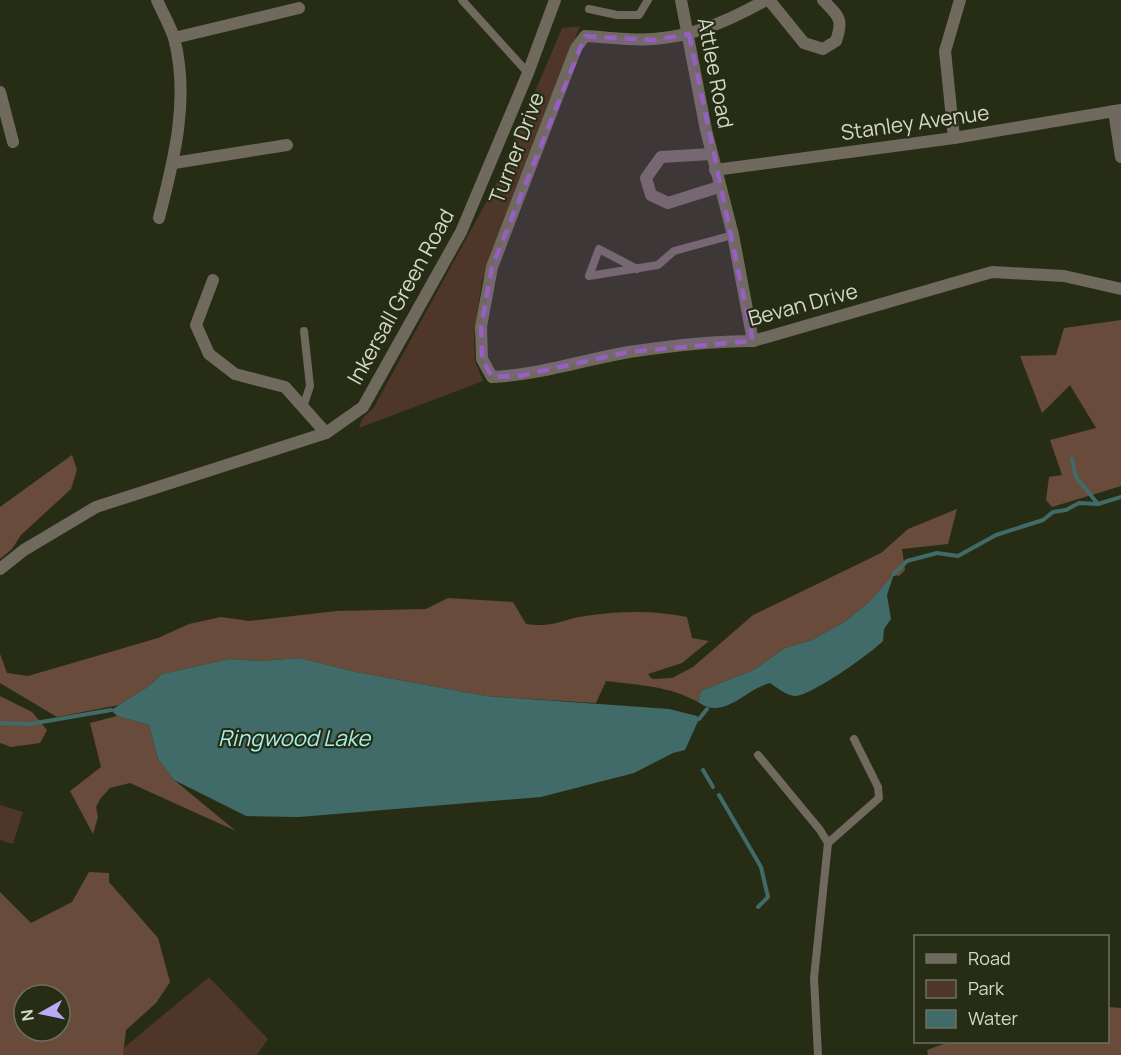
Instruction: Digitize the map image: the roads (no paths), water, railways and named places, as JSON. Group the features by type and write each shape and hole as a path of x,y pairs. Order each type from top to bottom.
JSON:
{"street":[{"path":"157,0 174,38 181,96 174,162 159,218"},
{"name":"Inkersall Green Road","path":"0,569 24,550 96,507 326,433 363,407 461,232 528,73 555,0"},
{"name":"Attlee Road","path":"681,0 711,154 733,235 753,341"},
{"path":"689,34 729,21 768,0 804,43 824,49 836,41 841,27 840,18 823,0"},
{"path":"954,138 945,51 960,0"},
{"path":"174,38 299,8"},
{"name":"Turner Drive","path":"492,377 482,359 481,327 492,267 576,48 585,36 653,40 689,34"},
{"path":"0,92 13,141"},
{"path":"1118,110 1121,157"},
{"name":"Stanley Avenue","path":"715,170 954,138 1118,110"},
{"path":"174,162 287,145"},
{"name":"Attlee Road","path":"711,154 661,157 646,178 651,195 668,203 719,187"},
{"name":"Bevan Drive","path":"492,377 520,376 628,352 728,341 753,341 992,272 1064,276 1121,289"},
{"path":"213,280 196,325 209,354 235,374 285,387 326,433"}],"lane":[{"path":"462,0 528,73"},
{"path":"589,9 617,15 639,15 648,0"},
{"path":"637,268 599,249 589,276 658,265 674,251 733,235"},
{"path":"303,407 310,386 304,331"},
{"path":"828,843 879,798 878,787 854,739"},
{"path":"758,755 820,830 828,843 814,978 818,1055"}],"water":[{"path":"894,574 887,595 891,619 884,629 883,641 840,673 814,689 795,696 785,693 770,683 725,706 707,707 698,702 701,691 755,669 785,648 812,640 846,621 870,601"},
{"name":"Ringwood Lake","path":"300,658 356,672 486,696 669,709 697,716 699,719 685,750 673,753 634,773 541,797 299,817 246,816 174,780 158,759 149,725 117,716 111,710 149,686 162,674 229,659 259,661"}],"waterway":[{"path":"1072,459 1076,477 1098,504"},
{"path":"894,574 907,561 937,553 958,556 996,535 1043,520 1053,512 1066,510 1079,503 1098,504 1121,497"},
{"path":"699,719 707,709"},
{"path":"0,723 30,724 111,710"},
{"path":"703,770 713,787"},
{"path":"719,795 761,867 768,897 758,907"}]}
